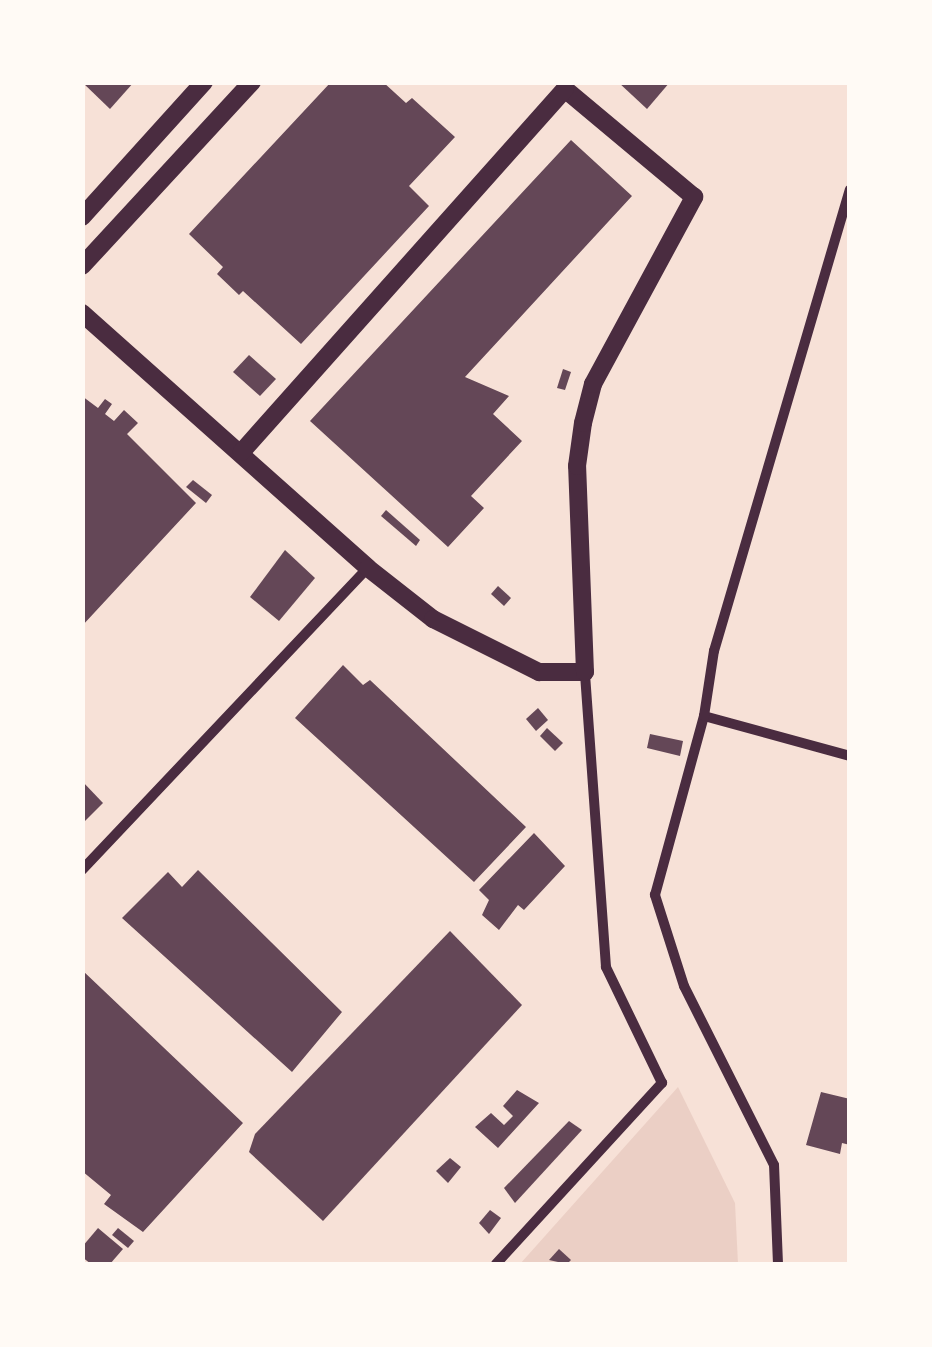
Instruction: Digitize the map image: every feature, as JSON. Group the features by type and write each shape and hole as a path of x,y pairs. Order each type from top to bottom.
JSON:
{"street":[{"path":"82,217 204,82"},
{"path":"82,266 252,82"},
{"path":"242,452 564,89 694,197 593,384 577,466 585,672 606,967 662,1083 496,1264"},
{"path":"778,1264 774,1165 684,986 655,895 704,716 714,651 850,190"},
{"path":"82,313 368,568 433,619 486,649 539,672 585,672"},
{"path":"82,870 368,568"},
{"path":"704,716 850,756"}],"shaded area":[{"path":"678,1087 735,1203 738,1264 520,1264"}],"building":[{"path":"82,82 134,82 110,109"},
{"path":"331,82 383,82 406,103 412,98 455,137 409,186 429,206 301,344 243,291 239,295 217,274 223,267 189,234"},
{"path":"618,82 670,82 647,109"},
{"path":"571,140 632,196 465,377 509,396 493,414 522,441 471,496 484,508 448,547 310,421"},
{"path":"249,355 276,379 260,396 233,372"},
{"path":"563,369 571,372 565,390 557,388"},
{"path":"82,396 98,408 105,399 112,404 105,414 114,421 124,410 138,423 127,434 196,503 82,626"},
{"path":"193,480 212,495 206,503 186,487"},
{"path":"386,510 420,540 416,546 381,516"},
{"path":"285,550 315,578 279,621 250,597"},
{"path":"498,586 511,598 504,606 491,594"},
{"path":"343,665 363,685 370,680 526,827 474,882 295,718"},
{"path":"538,708 548,720 536,731 526,719"},
{"path":"547,728 563,743 555,751 540,736"},
{"path":"650,734 683,741 680,756 647,748"},
{"path":"82,781 103,803 82,824"},
{"path":"534,833 565,866 524,910 518,905 499,930 482,915 489,900 479,890"},
{"path":"198,870 342,1012 292,1072 122,918 168,872 182,887"},
{"path":"450,931 522,1005 323,1221 249,1152 255,1134"},
{"path":"82,970 243,1123 143,1232 104,1204 111,1195 82,1171"},
{"path":"517,1090 539,1103 498,1148 475,1127 491,1113 504,1125 513,1116 503,1106"},
{"path":"821,1092 850,1099 850,1145 842,1143 840,1154 806,1145"},
{"path":"569,1121 582,1130 515,1203 504,1188"},
{"path":"450,1158 461,1167 448,1183 436,1171"},
{"path":"490,1210 501,1218 489,1234 479,1223"},
{"path":"98,1228 123,1249 110,1264 91,1264 82,1257 82,1247"},
{"path":"118,1228 134,1241 128,1248 112,1235"},
{"path":"559,1249 571,1260 567,1264 549,1260"}]}
